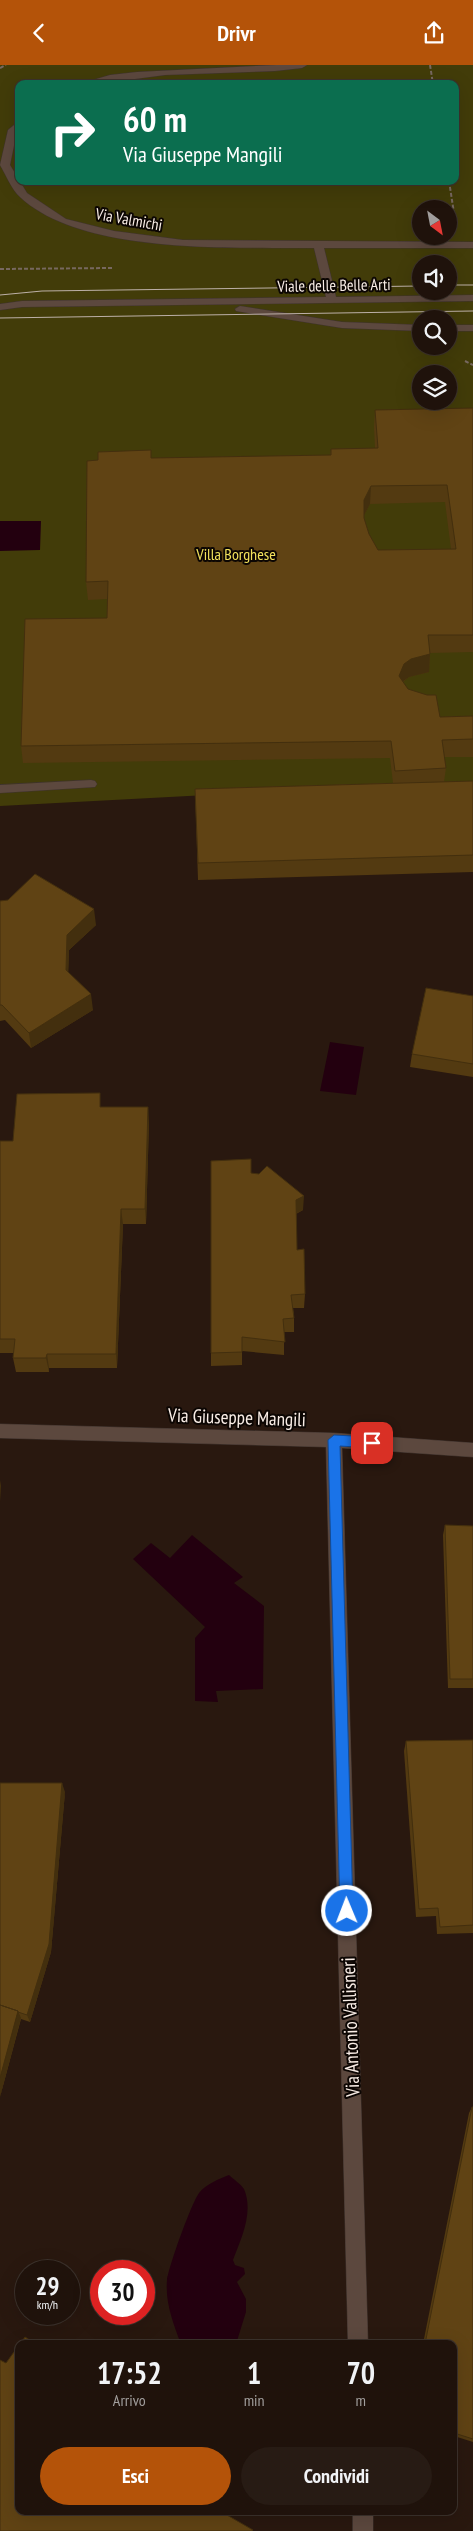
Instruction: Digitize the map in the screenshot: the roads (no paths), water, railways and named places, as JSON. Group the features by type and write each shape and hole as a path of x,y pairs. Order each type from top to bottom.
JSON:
{"street":[{"path":"97,80 150,72 302,65"},
{"name":"Via Valmichi","path":"15,128 5,165 15,182"},
{"name":"Via Valmichi","path":"17,185 23,195 63,221 114,234 183,243 473,245"},
{"path":"318,245 332,300"},
{"name":"Viale delle Belle Arti","path":"0,307 22,304 473,298"},
{"path":"0,301 22,304"},
{"name":"Viale delle Belle Arti","path":"196,302 342,325 412,328"},
{"path":"457,328 473,328"},
{"path":"0,789 91,784"},
{"name":"Via Giuseppe Mangili","path":"0,1431 334,1440 473,1450"},
{"name":"Via Antonio Vallisneri","path":"334,1440 358,2340"},
{"path":"363,2515 363,2531"}],"tram line":[{"path":"457,285 473,285"},
{"path":"0,295 42,291 412,286"},
{"path":"0,318 473,311"}],"park label":[{"name":"Villa Borghese","path":"236,554"}]}
